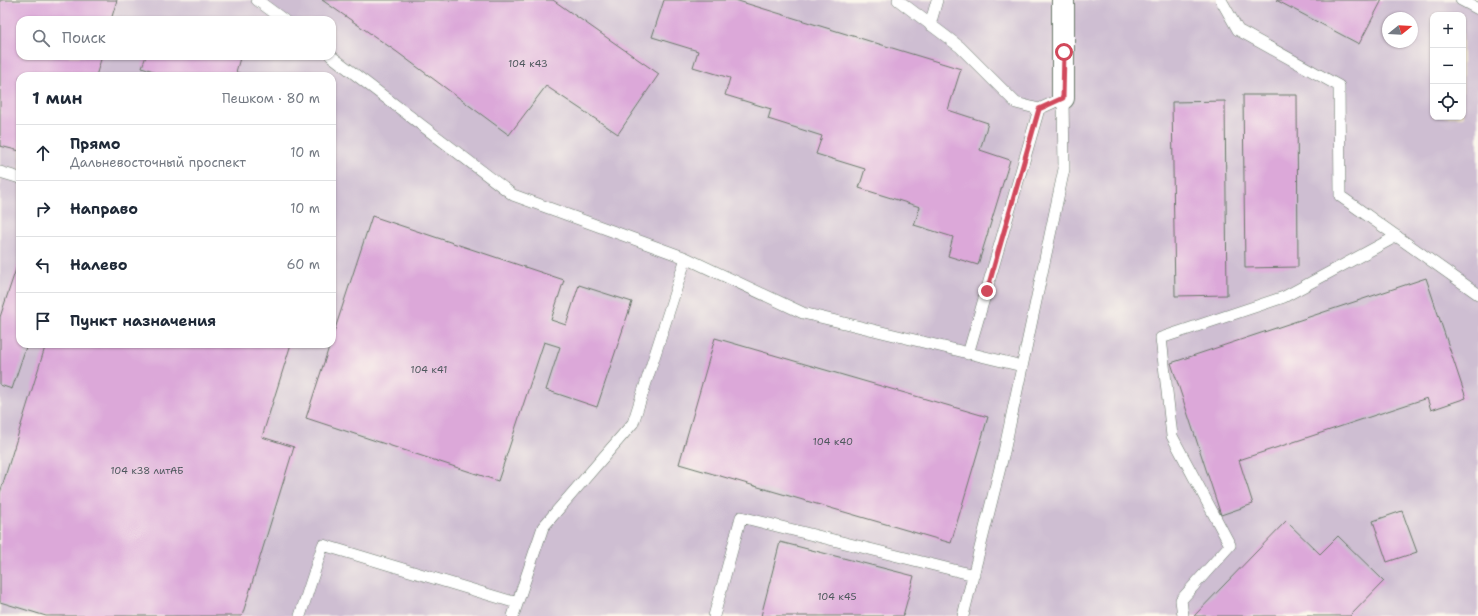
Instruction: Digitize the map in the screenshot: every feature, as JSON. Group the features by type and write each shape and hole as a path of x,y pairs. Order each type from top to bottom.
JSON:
{"street":[{"path":"1063,0 1063,98"}],"lane":[{"path":"257,0 279,16"},
{"path":"898,0 960,47 1016,103 1039,109 1063,98 1064,169 1004,452 963,616"},
{"path":"930,25 937,0"},
{"path":"1221,0 1238,30 1339,86 1340,196 1478,294"},
{"path":"1461,0 1478,9"},
{"path":"336,60 513,195 686,258 803,313 1022,366"},
{"path":"968,354 1039,109"},
{"path":"0,172 16,177"},
{"path":"1183,616 1181,600 1230,545 1172,436 1161,338 1284,297 1397,236"},
{"path":"513,616 543,527 633,423 686,258"},
{"path":"714,616 742,517 974,575"},
{"path":"300,616 323,545 517,603"}],"shaded area":[{"path":"0,0 1478,0 1478,616 0,616"}],"building":[{"path":"0,0 117,0 112,16 16,16 16,60 101,60 97,72 16,72 16,150 0,146"},
{"path":"322,0 553,0 659,74 618,134 546,86 509,135 397,52"},
{"path":"664,0 735,0 961,69 948,110 988,123 980,150 1010,160 978,265 948,256 953,237 914,225 920,207 859,188 865,169 816,154 822,136 768,119 771,109 725,95 730,78 693,67 698,51 652,37"},
{"path":"1276,0 1382,0 1359,44"},
{"path":"145,60 239,60 236,72 153,72 142,67"},
{"path":"1243,95 1297,95 1298,267 1245,268"},
{"path":"1225,101 1227,295 1175,296 1172,102"},
{"path":"372,216 564,280 551,320 566,325 579,285 632,302 597,407 546,390 560,347 544,342 498,481 306,418 329,348 336,348 336,326"},
{"path":"16,269 16,348 26,348 12,389 0,385 0,317"},
{"path":"1426,278 1466,398 1431,410 1427,398 1239,460 1253,504 1221,515 1171,363"},
{"path":"715,338 988,417 951,543 679,464"},
{"path":"45,348 290,348 262,437 294,447 242,616 46,616 0,602 0,493"},
{"path":"1402,511 1417,552 1387,562 1373,521"},
{"path":"1286,521 1320,554 1338,536 1384,581 1350,616 1194,616"},
{"path":"780,542 914,576 903,616 761,616"}],"route":[{"path":"987,291 1039,109 1063,98 1064,52"}]}
